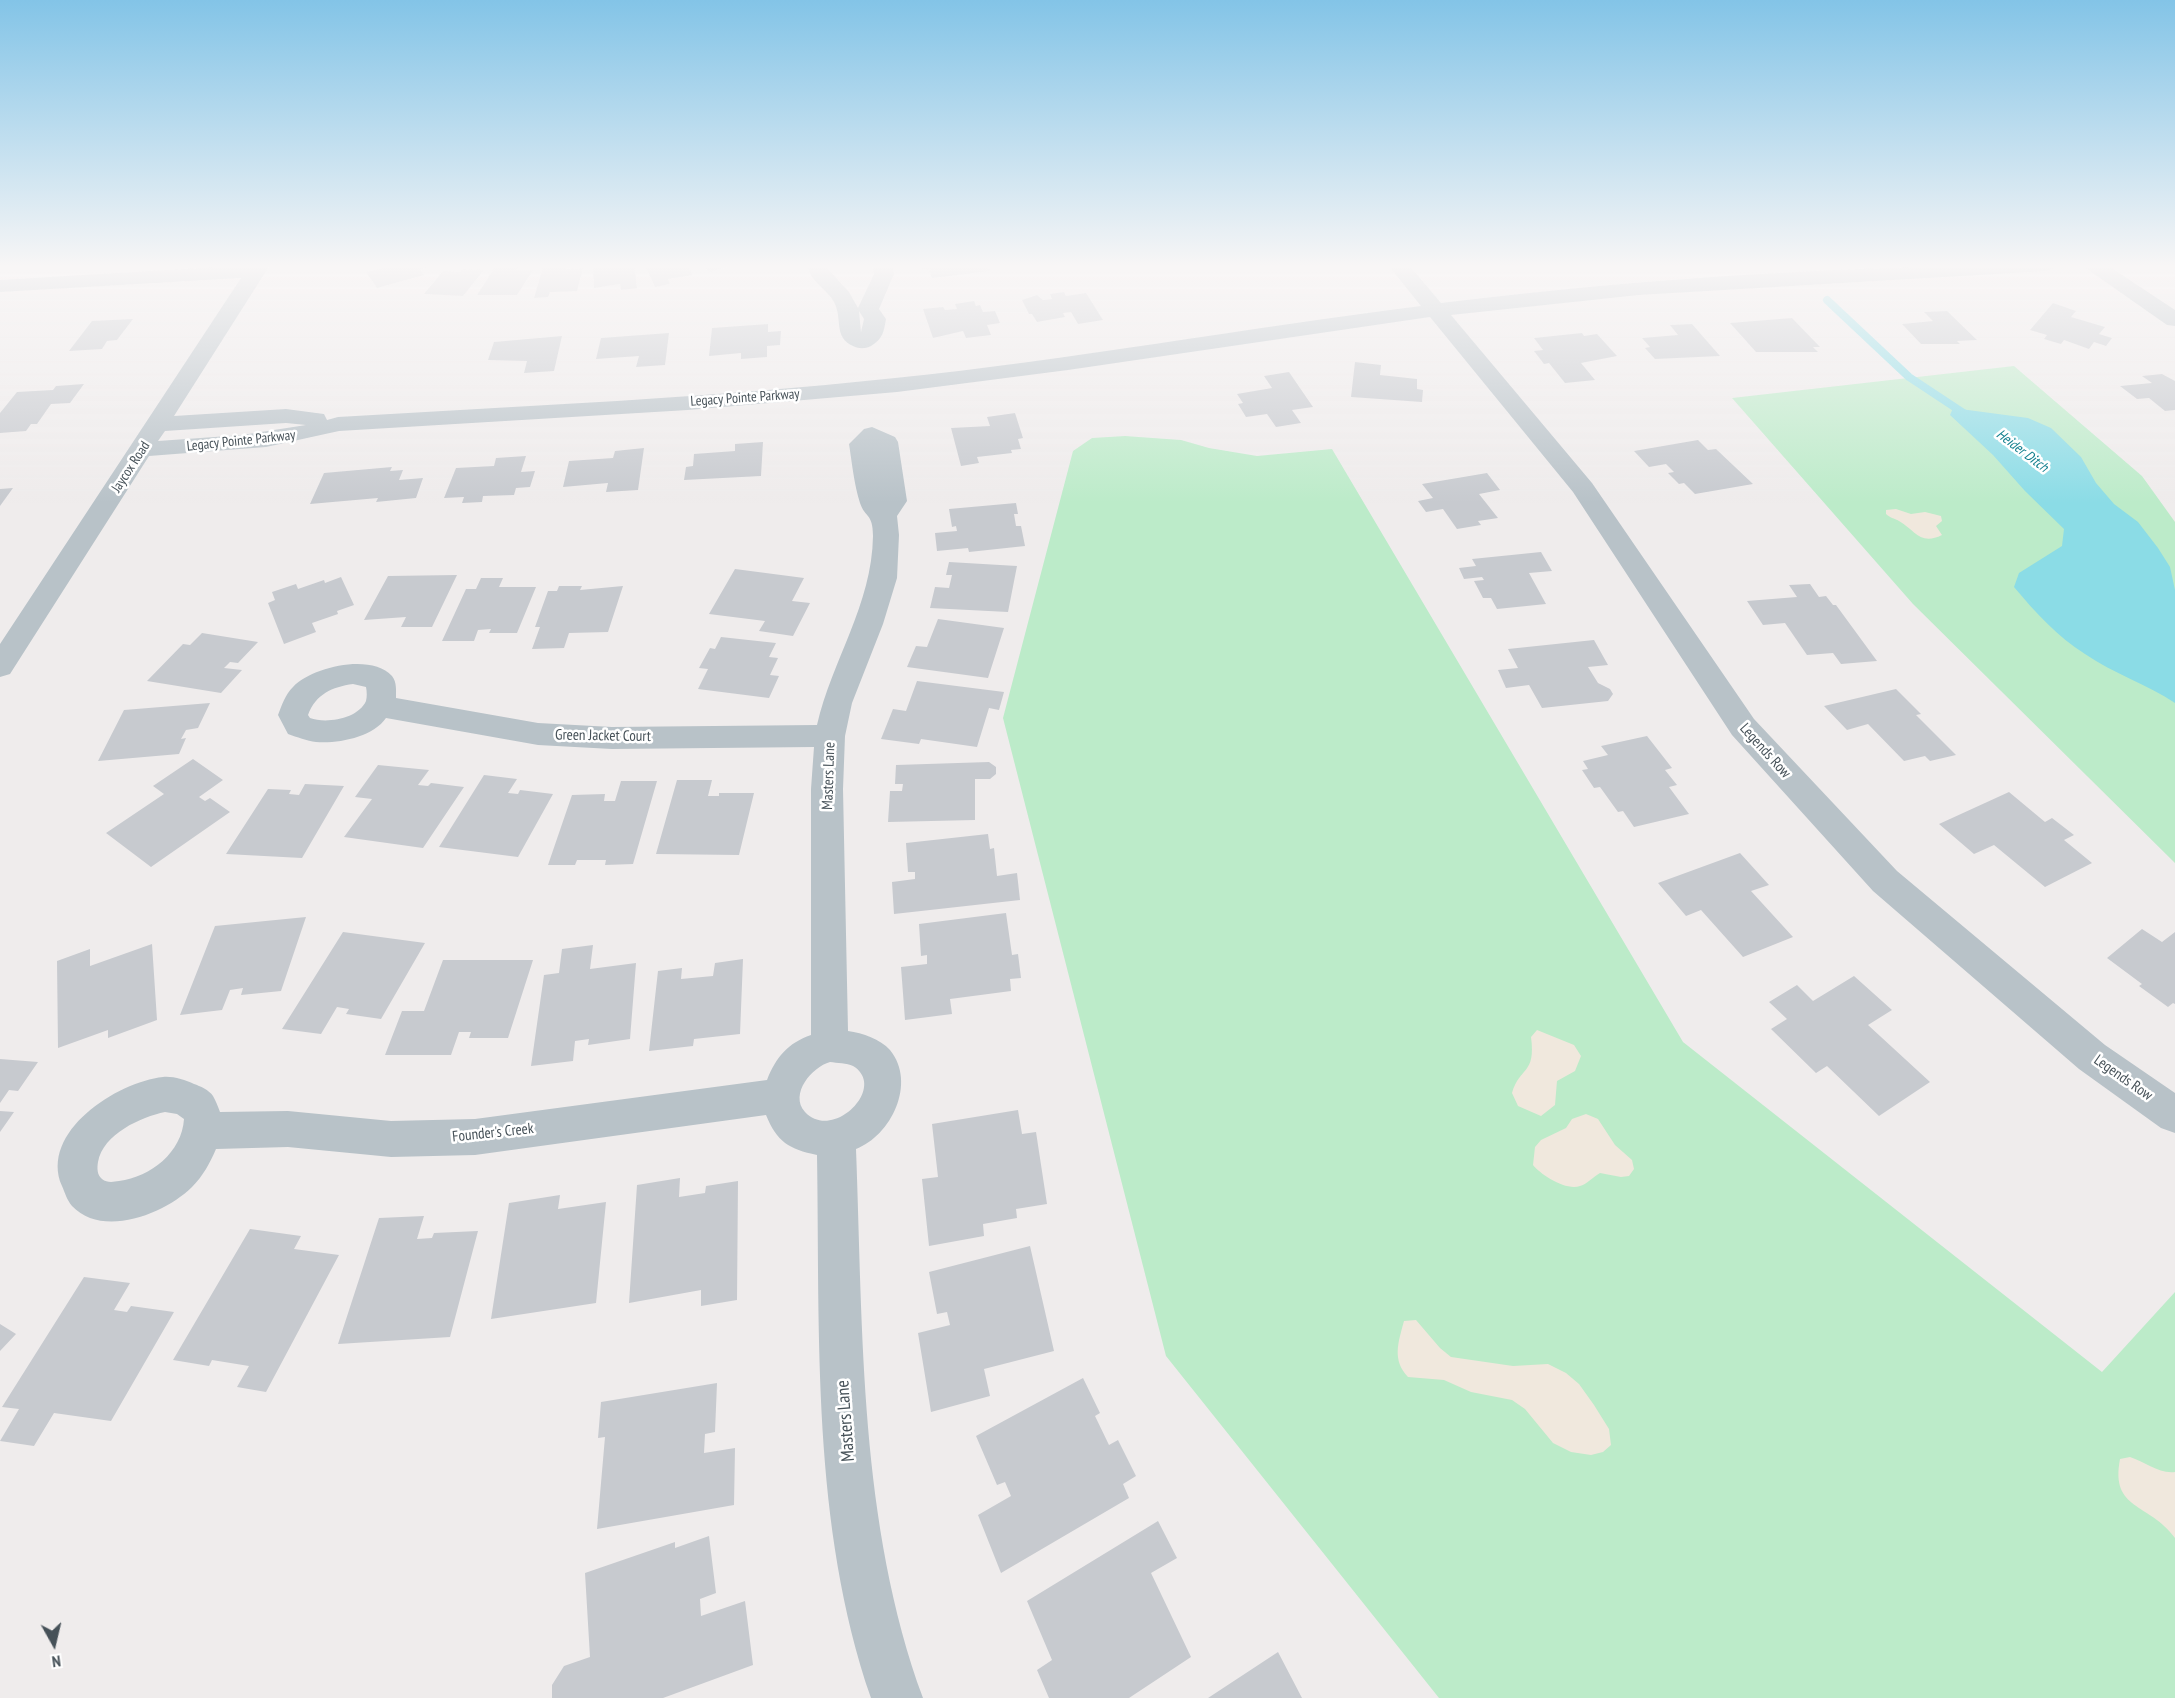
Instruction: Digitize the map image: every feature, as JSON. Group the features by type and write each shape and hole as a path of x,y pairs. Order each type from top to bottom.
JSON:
{"street":[{"name":"Jaycox Road","path":"0,667 210,344"},
{"name":"Masters Lane","path":"830,1045 827,789 830,736 837,703 869,624 883,578 886,535 884,516 873,505 878,472 861,444 872,434 862,344"},
{"name":"Legacy Pointe Parkway","path":"143,448 272,441 338,424 729,400 867,388 1197,344"},
{"name":"Legends Row","path":"1465,344 1582,488 1750,736 1885,881 2092,1057 2175,1115"},
{"name":"Legacy Pointe Parkway","path":"159,424 286,416 338,424"},
{"name":"Green Jacket Court","path":"379,706 538,734 612,738 830,736"},
{"path":"830,1045 847,1045 863,1050 875,1060 883,1074 884,1089 879,1106 869,1120 854,1131 836,1137 819,1138 803,1134 790,1124 783,1111 780,1096 783,1082 790,1069 801,1058 830,1045"},
{"name":"Founder's Creek","path":"205,1131 288,1129 391,1139 475,1137 780,1096"},
{"name":"Masters Lane","path":"836,1137 844,1417 856,1537 886,1667 897,1698"}],"green space":[{"path":"2014,366 2142,476 2175,522 2175,863 1913,604 1732,398"},
{"path":"1125,436 1181,440 1209,448 1257,456 1332,449 1683,1042 2102,1372 2175,1292 2175,1698 1439,1698 1166,1356 1003,718 1073,451 1092,438"}],"sand":[{"path":"1896,509 1911,514 1925,512 1941,516 1942,521 1936,526 1942,535 1928,539 1918,536 1886,514 1886,510"},
{"path":"1537,1030 1574,1045 1581,1056 1575,1071 1557,1081 1555,1105 1541,1116 1518,1106 1512,1093 1515,1084 1529,1064 1532,1049 1531,1037"},
{"path":"1586,1114 1598,1119 1615,1145 1632,1160 1634,1169 1629,1176 1621,1177 1600,1173 1582,1185 1574,1187 1561,1184 1533,1165 1535,1147 1541,1140 1566,1128 1572,1119"},
{"path":"1416,1320 1440,1348 1451,1357 1513,1366 1548,1364 1566,1373 1579,1384 1609,1429 1611,1445 1603,1452 1591,1455 1571,1452 1553,1443 1525,1409 1512,1400 1471,1392 1444,1380 1408,1377 1398,1358 1398,1344 1404,1321"},
{"path":"2130,1457 2158,1469 2175,1472 2175,1538 2165,1526 2126,1497 2121,1488 2118,1476 2120,1459"}],"water":[{"path":"1953,408 2028,418 2051,428 2081,457 2096,483 2114,504 2138,522 2158,548 2170,567 2175,590 2175,703 2096,661 2065,640 2047,624 2014,587 2019,573 2062,546 2064,529 2025,491 1993,455 1950,415"}],"building":[{"path":"74,344 105,344 102,349 69,351"},
{"path":"493,344 560,344 554,371 524,373 527,361 488,360"},
{"path":"600,344 668,344 665,365 636,367 639,356 596,359"},
{"path":"710,344 780,344 767,346 767,357 741,359 741,353 709,356"},
{"path":"1539,344 1606,344 1617,356 1581,363 1595,380 1565,383 1549,363 1544,364 1534,351 1543,350"},
{"path":"1648,344 1710,344 1720,356 1655,359 1645,348 1650,347"},
{"path":"1749,344 1817,344 1820,347 1813,347 1818,352 1756,352"},
{"path":"2076,344 2092,344 2089,349"},
{"path":"1355,362 1381,365 1380,375 1417,379 1417,389 1423,390 1422,402 1351,397"},
{"path":"1289,372 1313,407 1292,410 1301,423 1276,427 1267,414 1246,417 1238,404 1243,403 1237,394 1272,388 1264,376"},
{"path":"2162,374 2175,381 2175,410 2165,411 2149,398 2137,399 2120,386 2152,383 2142,376"},
{"path":"84,384 70,403 51,404 37,424 31,424 26,431 0,433 0,413 17,392 53,390 56,386"},
{"path":"1015,413 1023,438 1018,439 1021,449 1011,450 1012,453 977,457 979,463 961,466 951,428 990,426 987,417"},
{"path":"1698,440 1708,450 1716,449 1753,484 1695,494 1684,483 1679,484 1668,473 1674,472 1666,464 1649,467 1634,451"},
{"path":"763,442 761,476 684,480 686,467 693,466 694,454 735,451 735,444"},
{"path":"644,448 638,490 606,492 608,483 563,487 569,461 613,458 615,451"},
{"path":"526,456 521,472 535,471 530,487 516,488 514,495 483,496 482,502 462,503 464,497 444,498 456,468 494,466 496,458"},
{"path":"392,467 390,471 403,470 399,480 423,478 416,498 376,502 378,498 310,504 324,473"},
{"path":"1487,473 1500,490 1479,494 1498,518 1478,521 1481,525 1457,529 1443,509 1426,512 1418,501 1433,498 1422,484"},
{"path":"13,488 0,506 0,489"},
{"path":"1016,503 1018,514 1014,514 1016,526 1021,526 1025,546 969,552 968,548 937,551 935,533 957,531 956,526 952,527 949,509"},
{"path":"1541,552 1552,571 1529,573 1546,604 1497,609 1491,598 1483,598 1474,581 1484,580 1482,577 1464,579 1459,568 1476,566 1472,559"},
{"path":"949,562 1017,566 1008,612 930,608 935,587 949,588 952,575 946,575"},
{"path":"735,569 804,578 792,601 810,603 793,636 759,631 765,621 709,614"},
{"path":"457,575 432,627 401,627 406,617 364,620 388,576"},
{"path":"341,577 354,605 337,611 338,614 312,623 316,632 284,644 268,603 275,600 272,592 296,584 298,589"},
{"path":"481,578 503,578 499,587 536,587 517,633 489,633 491,629 478,630 474,641 442,641 466,589 476,589"},
{"path":"1810,584 1819,597 1826,596 1833,605 1836,605 1877,661 1841,664 1833,653 1807,655 1785,623 1763,625 1747,601 1797,597 1789,585"},
{"path":"559,586 582,586 580,590 623,586 608,632 569,633 564,648 532,649 540,627 535,627 548,591 557,591"},
{"path":"938,619 1004,628 988,678 907,667 916,646 927,647"},
{"path":"202,633 258,642 238,663 230,662 224,668 242,670 221,693 147,681 183,644 190,645"},
{"path":"721,637 776,643 769,657 778,658 770,675 779,676 769,698 698,689 708,669 699,668 710,648 715,649"},
{"path":"1594,640 1608,665 1588,667 1598,683 1610,689 1613,694 1608,701 1542,708 1529,685 1506,688 1498,670 1518,668 1508,649"},
{"path":"917,681 1004,692 999,710 989,708 977,747 921,739 919,744 881,739 893,709 906,711"},
{"path":"1896,689 1921,714 1916,715 1956,755 1930,761 1925,756 1904,761 1868,724 1847,730 1824,706"},
{"path":"210,703 198,728 186,730 181,739 186,738 179,754 98,761 124,710"},
{"path":"1647,736 1672,768 1665,770 1677,785 1669,787 1689,814 1634,827 1623,811 1618,812 1600,787 1594,788 1582,770 1588,769 1583,761 1608,755 1601,746"},
{"path":"193,759 223,780 199,797 205,801 210,798 230,812 151,867 106,833 164,794 153,786"},
{"path":"989,762 996,767 996,774 990,779 975,779 975,820 888,822 890,791 902,791 903,784 895,784 896,765"},
{"path":"378,765 429,770 418,785 428,786 431,783 464,787 423,848 344,837 372,799 355,797"},
{"path":"484,775 517,779 508,793 518,794 520,790 553,794 518,857 439,847"},
{"path":"677,780 712,780 708,796 719,796 719,793 754,793 739,855 656,854"},
{"path":"621,781 657,781 633,864 605,865 606,860 577,860 575,865 548,865 572,795 605,794 604,801 615,801"},
{"path":"305,784 344,786 302,858 226,854 268,789 291,790 289,794 299,795"},
{"path":"2009,792 2045,822 2052,818 2074,835 2064,840 2092,863 2045,887 1994,845 1974,854 1939,824"},
{"path":"988,834 990,849 994,848 997,876 1017,873 1020,900 894,914 892,882 915,879 915,872 908,872 906,843"},
{"path":"1740,853 1769,885 1751,891 1793,937 1743,957 1701,910 1686,916 1658,883"},
{"path":"1006,913 1012,955 1018,954 1021,978 1010,979 1011,991 950,999 952,1014 905,1020 901,967 927,964 927,955 921,956 919,924"},
{"path":"306,917 281,991 241,995 243,988 230,990 222,1010 180,1015 215,926"},
{"path":"2142,929 2162,942 2175,932 2175,1004 2168,1007 2107,958"},
{"path":"343,932 425,943 381,1019 346,1014 349,1009 337,1007 321,1034 282,1029"},
{"path":"152,944 157,1020 108,1038 108,1030 58,1048 57,961 90,949 90,966"},
{"path":"593,945 590,969 636,963 630,1039 588,1045 589,1039 575,1041 573,1061 531,1066 544,975 559,973 562,949"},
{"path":"743,959 740,1034 694,1039 693,1046 649,1051 658,971 682,968 681,979 713,976 715,963"},
{"path":"443,960 533,960 508,1038 469,1038 471,1032 459,1032 451,1055 385,1055 402,1011 424,1011"},
{"path":"1854,976 1892,1010 1868,1025 1930,1082 1879,1116 1827,1066 1816,1073 1771,1029 1787,1019 1769,1002 1797,985 1813,1001"},
{"path":"0,1059 38,1062 18,1091 9,1090 0,1103"},
{"path":"1018,1110 1022,1134 1036,1132 1047,1204 1016,1209 1017,1218 983,1224 984,1236 929,1246 922,1179 938,1177 932,1124"},
{"path":"0,1111 14,1112 0,1132"},
{"path":"680,1178 679,1197 705,1193 706,1186 738,1181 737,1300 701,1306 701,1290 629,1303 637,1185"},
{"path":"560,1195 558,1209 606,1202 596,1303 491,1319 509,1203"},
{"path":"424,1216 417,1239 432,1238 434,1233 478,1231 450,1337 338,1344 379,1218"},
{"path":"250,1229 301,1236 294,1249 339,1255 266,1392 237,1387 249,1366 212,1360 209,1366 173,1360"},
{"path":"1030,1246 1054,1351 984,1369 990,1396 931,1412 918,1333 950,1325 947,1312 937,1314 929,1272"},
{"path":"84,1277 130,1283 114,1310 127,1312 131,1306 174,1312 111,1421 54,1413 34,1446 0,1441 19,1409 2,1407"},
{"path":"0,1324 16,1334 0,1351"},
{"path":"1083,1378 1100,1413 1095,1416 1109,1445 1118,1440 1136,1476 1123,1484 1129,1498 1001,1573 978,1515 1011,1496 1005,1482 997,1485 976,1436"},
{"path":"717,1383 715,1432 705,1434 704,1453 735,1448 734,1505 597,1529 605,1437 598,1438 601,1402"},
{"path":"1158,1521 1177,1558 1151,1573 1191,1657 1129,1698 1049,1698 1037,1670 1052,1660 1027,1601"},
{"path":"709,1536 716,1593 700,1599 701,1616 745,1601 753,1665 663,1698 552,1698 552,1685 564,1666 590,1657 585,1573 675,1542 675,1548"},
{"path":"1278,1652 1302,1698 1208,1698"}],"waterway":[{"name":"Heider Ditch","path":"1874,344 1909,377 1965,414"}]}
